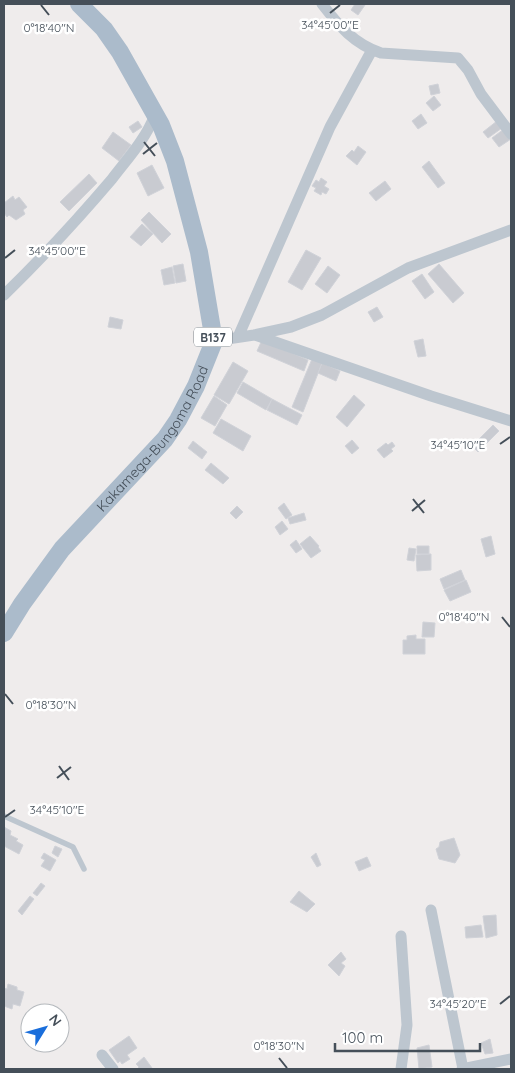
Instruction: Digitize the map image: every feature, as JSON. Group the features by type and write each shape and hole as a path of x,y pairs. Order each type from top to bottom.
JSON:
{"main road":[{"name":"B137","path":"79,4 104,29 120,52 156,116 175,161 199,252 214,341"},
{"name":"Kakamega-Bungoma Road","path":"4,633 62,548 165,439 178,420 196,386 214,341"}],"street":[{"path":"322,4 347,34 356,42 372,50 380,53 458,58 465,66 481,94 511,134"},
{"path":"238,337 330,126 372,50"},
{"path":"4,295 100,194 148,132 156,116"},
{"path":"214,341 291,327 322,315 408,268 511,230"},
{"path":"254,335 431,396 511,421"},
{"path":"431,910 462,1069 511,1059"},
{"path":"401,936 407,1025 401,1069"},
{"path":"102,1055 113,1069"}],"lane":[{"path":"4,816 73,847 84,869"}],"building":[{"path":"355,4 365,5 358,15 351,10"},
{"path":"438,84 440,93 431,95 429,86"},
{"path":"434,96 441,105 433,111 426,103"},
{"path":"421,114 427,123 418,129 412,121"},
{"path":"138,121 142,127 133,133 129,127"},
{"path":"497,121 502,128 488,138 483,132"},
{"path":"504,129 511,139 499,147 492,138"},
{"path":"113,132 131,145 119,161 102,148"},
{"path":"358,146 366,152 357,165 346,156 352,150 354,152"},
{"path":"429,161 445,183 438,188 422,167"},
{"path":"152,165 164,188 148,196 137,173"},
{"path":"89,174 97,183 69,211 60,202"},
{"path":"321,178 327,182 324,186 329,189 326,194 322,192 321,195 314,191 316,188 312,186 316,180 319,182"},
{"path":"385,181 391,189 376,201 369,193"},
{"path":"13,196 15,200 19,197 27,207 23,210 25,214 16,220 9,215 7,217 4,213 4,203"},
{"path":"149,212 171,234 162,243 141,220"},
{"path":"142,224 153,234 141,246 130,237"},
{"path":"306,250 321,258 302,290 288,282"},
{"path":"183,264 186,281 176,283 173,266"},
{"path":"439,264 464,293 453,303 428,274"},
{"path":"328,266 340,275 327,293 315,284"},
{"path":"172,267 175,283 164,285 161,270"},
{"path":"422,274 434,292 425,299 412,281"},
{"path":"377,307 383,317 374,322 368,312"},
{"path":"110,317 123,320 121,329 108,327"},
{"path":"423,339 426,356 418,357 414,341"},
{"path":"262,340 308,360 304,371 257,351"},
{"path":"312,359 322,363 303,412 292,407"},
{"path":"233,362 248,371 229,404 214,395"},
{"path":"322,363 340,371 336,381 318,373"},
{"path":"243,382 272,399 266,410 237,393"},
{"path":"354,395 365,405 347,427 336,417"},
{"path":"214,396 227,405 215,426 201,418"},
{"path":"272,399 302,415 297,425 267,410"},
{"path":"221,419 251,436 243,451 213,433"},
{"path":"493,425 499,431 478,452 472,446"},
{"path":"352,440 359,448 352,454 345,446"},
{"path":"193,441 207,452 202,459 188,448"},
{"path":"392,442 395,446 391,449 393,451 384,458 377,450 386,443 388,445"},
{"path":"211,463 229,478 223,484 205,470"},
{"path":"284,503 292,515 286,519 278,508"},
{"path":"237,506 243,512 236,519 230,513"},
{"path":"304,513 306,520 290,524 288,518"},
{"path":"282,521 288,529 280,535 275,527"},
{"path":"310,536 321,551 311,558 300,544"},
{"path":"491,536 495,554 486,557 481,539"},
{"path":"296,540 302,549 296,553 290,545"},
{"path":"417,546 429,546 429,554 417,554"},
{"path":"409,548 416,549 414,561 407,560"},
{"path":"431,554 431,570 417,571 416,555"},
{"path":"461,570 465,580 444,589 440,579"},
{"path":"466,580 471,592 450,601 444,590"},
{"path":"423,622 435,623 434,637 422,637"},
{"path":"416,635 416,639 425,639 425,654 403,654 403,640 407,640 407,636"},
{"path":"4,827 11,831 10,835 18,839 16,841 23,845 19,854 4,846"},
{"path":"454,838 460,855 455,863 439,859 436,849 439,847 440,842"},
{"path":"55,846 62,849 58,857 52,853"},
{"path":"44,853 56,860 50,871 41,866 45,860 41,858"},
{"path":"316,853 321,865 317,867 311,857"},
{"path":"367,857 371,866 359,871 355,862"},
{"path":"41,883 45,886 37,896 33,893"},
{"path":"299,891 315,904 307,912 290,902"},
{"path":"30,896 34,899 22,915 18,911"},
{"path":"496,915 497,935 486,938 483,916"},
{"path":"481,925 483,937 466,938 465,927"},
{"path":"341,952 346,959 341,963 345,966 339,976 328,965"},
{"path":"8,984 24,992 20,1006 13,1004 12,1009 4,1006 4,988 7,989"},
{"path":"129,1036 137,1048 127,1055 130,1059 122,1064 120,1061 118,1063 109,1050"},
{"path":"490,1039 493,1053 485,1054 481,1043"},
{"path":"429,1045 432,1067 419,1069 417,1048"},
{"path":"144,1057 152,1068 137,1069 139,1067 136,1064"}]}
